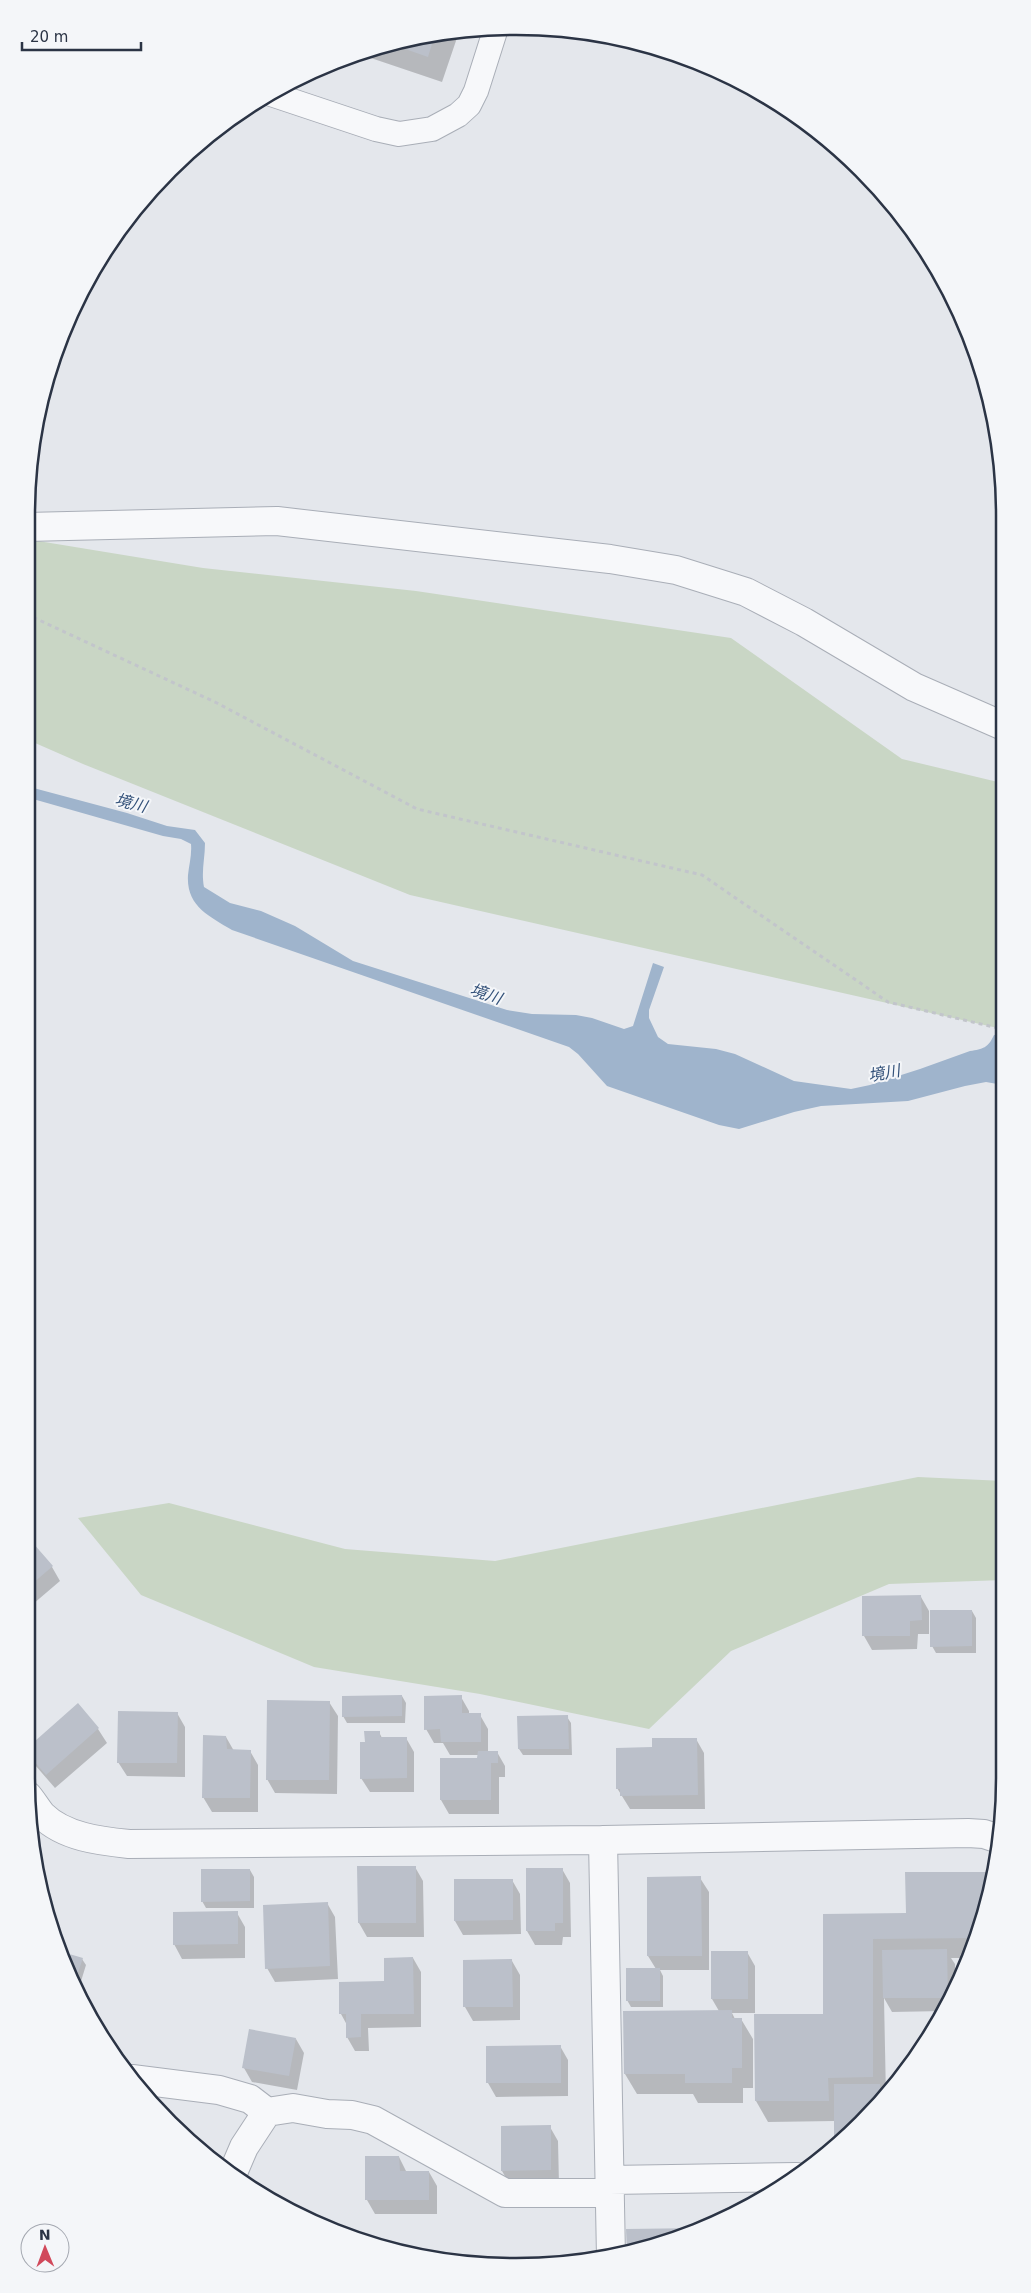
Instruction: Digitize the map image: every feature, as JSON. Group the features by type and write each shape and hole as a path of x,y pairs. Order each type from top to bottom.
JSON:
{"street":[{"path":"35,527 277,521 610,559 676,570 746,592 804,622 914,686 996,723"},
{"path":"36,1807 43,1816 75,1834 102,1842 129,1844 603,1840 968,1833 992,1837"},
{"path":"603,1840 611,2249"},
{"path":"143,2080 220,2090 250,2099 267,2112 292,2108 352,2115 373,2120 505,2193 781,2178"},
{"path":"235,2167 244,2146 267,2112"}],"lane":[{"path":"279,97 376,129 399,134 432,129 458,115 469,105 476,90 494,36"}],"path":[{"path":"35,618 217,703 417,810 702,875 888,1002 996,1028"}],"green space":[{"path":"35,540 203,568 416,591 731,638 902,759 996,782 996,1028 410,895 35,743"},
{"path":"918,1477 996,1481 996,1580 889,1584 731,1651 649,1729 480,1694 314,1667 141,1595 78,1518 169,1503 345,1549 495,1561"}],"water":[{"path":"35,788 127,813 167,826 195,830 205,843 204,887 230,903 261,911 295,926 353,961 507,1010 532,1014 576,1015 592,1018 624,1029 633,1026 653,963 664,967 649,1010 649,1018 658,1037 668,1044 716,1049 735,1054 794,1081 851,1089 870,1085 982,1048 990,1043 996,1035 996,1084 986,1082 965,1086 908,1101 821,1106 794,1112 739,1129 719,1125 607,1086 578,1054 569,1047 232,930 207,915 191,895 188,886 188,875 191,844 181,839 163,836 35,800"}],"building":[{"path":"432,42 428,57 403,48"},
{"path":"35,1545 53,1566 35,1581"},
{"path":"921,1595 922,1620 910,1621 910,1636 862,1636 862,1596"},
{"path":"930,1610 972,1610 972,1646 930,1647"},
{"path":"402,1695 402,1716 342,1717 342,1696"},
{"path":"462,1695 462,1713 481,1713 481,1742 441,1742 440,1729 424,1730 424,1696"},
{"path":"267,1700 330,1701 329,1780 266,1780"},
{"path":"78,1703 99,1728 46,1775 35,1762 35,1741"},
{"path":"118,1711 178,1712 177,1763 117,1763"},
{"path":"568,1715 569,1749 518,1749 517,1716"},
{"path":"364,1731 380,1731 380,1737 407,1737 407,1778 360,1779 360,1742 365,1742"},
{"path":"203,1735 226,1736 227,1749 251,1750 250,1798 202,1798"},
{"path":"652,1738 697,1738 698,1795 620,1796 620,1789 616,1789 616,1748 652,1747"},
{"path":"478,1751 498,1751 498,1763 491,1763 491,1800 440,1800 440,1758 477,1758"},
{"path":"357,1866 416,1866 416,1923 358,1923"},
{"path":"526,1868 563,1868 563,1923 555,1923 555,1931 526,1931"},
{"path":"201,1869 250,1869 250,1901 201,1902"},
{"path":"905,1872 987,1872 980,1902 968,1938 873,1939 873,2077 828,2078 829,2101 755,2101 754,2014 823,2014 823,1914 906,1913"},
{"path":"701,1876 702,1956 647,1956 647,1877"},
{"path":"454,1879 513,1879 513,1920 454,1921"},
{"path":"328,1902 330,1966 265,1969 263,1905"},
{"path":"238,1911 238,1944 173,1945 173,1912"},
{"path":"947,1949 948,1986 942,1998 883,1998 882,1950"},
{"path":"711,1951 748,1951 748,1999 711,1999"},
{"path":"69,1954 83,1958 78,1974"},
{"path":"413,1957 414,2014 361,2014 361,2037 346,2038 346,2014 339,2014 339,1982 384,1981 384,1958"},
{"path":"512,1959 513,2007 463,2007 463,1960"},
{"path":"626,1968 660,1968 660,2001 626,2001"},
{"path":"732,2010 732,2018 742,2018 742,2068 732,2068 732,2083 685,2083 685,2074 624,2074 623,2011"},
{"path":"249,2029 296,2038 289,2076 242,2068"},
{"path":"561,2045 561,2083 486,2083 486,2046"},
{"path":"834,2084 880,2084 880,2090 877,2094 834,2137"},
{"path":"551,2125 551,2170 501,2171 501,2126"},
{"path":"365,2156 399,2156 400,2171 429,2171 429,2200 365,2200"},
{"path":"680,2228 627,2245 626,2229"}],"water label":[{"name":"境川","path":"131,803"},
{"name":"境川","path":"486,994"},
{"name":"境川","path":"884,1073"}]}
